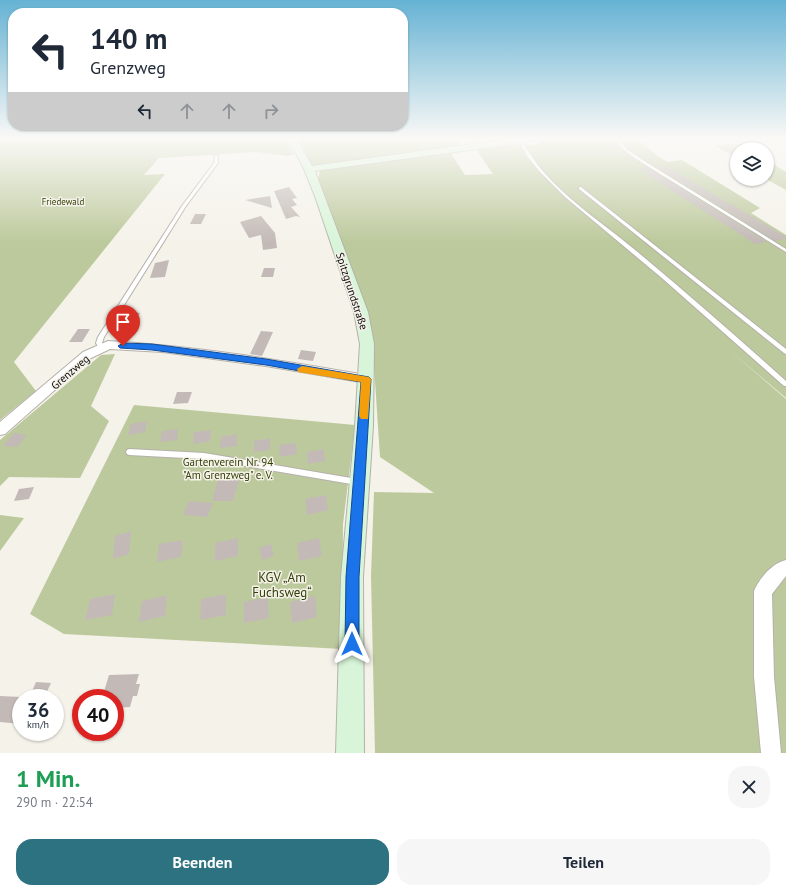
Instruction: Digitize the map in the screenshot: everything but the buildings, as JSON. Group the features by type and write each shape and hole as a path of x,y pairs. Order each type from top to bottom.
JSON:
{"street":[{"name":"Spitzgrundstraße","path":"310,173 362,317 367,344 360,483 352,577 350,753"},
{"name":"Grenzweg","path":"0,430 87,355 108,345 152,347 266,362 366,379"},
{"path":"772,753 764,677 763,591 781,569 786,568"}],"lane":[{"path":"101,348 99,342 101,337 184,206 208,173"},
{"path":"544,173 550,181 572,201 696,304 786,384"},
{"path":"662,173 786,251"},
{"path":"580,188 786,352"},
{"path":"129,452 204,456 360,483"}],"green space":[{"name":"Friedewald","path":"0,173 165,174 14,362 36,391 0,420"},
{"path":"319,173 464,173 465,175 492,173 703,173 760,208 751,213 786,235 786,398 728,349 786,399 786,753 375,753 371,576 374,492 434,493 380,457 372,336 318,182"},
{"path":"774,173 786,173 786,190 774,183"},
{"path":"115,354 91,406 109,421 80,478 9,477 0,486 0,440 101,355"},
{"path":"134,405 355,425 343,524 342,649 64,634 30,614"},
{"path":"0,515 24,518 0,551"}],"slow traffic":[{"path":"302,369 366,379 364,416"}],"route":[{"path":"123,346 152,347 266,362 304,370 366,379 364,426 352,577 352,644"}],"park label":[{"name":"Gartenverein Nr. 94 \"Am Grenzweg\" e. V.","path":"228,468"},
{"name":"KGV „Am Fuchsweg“","path":"282,584"}]}
